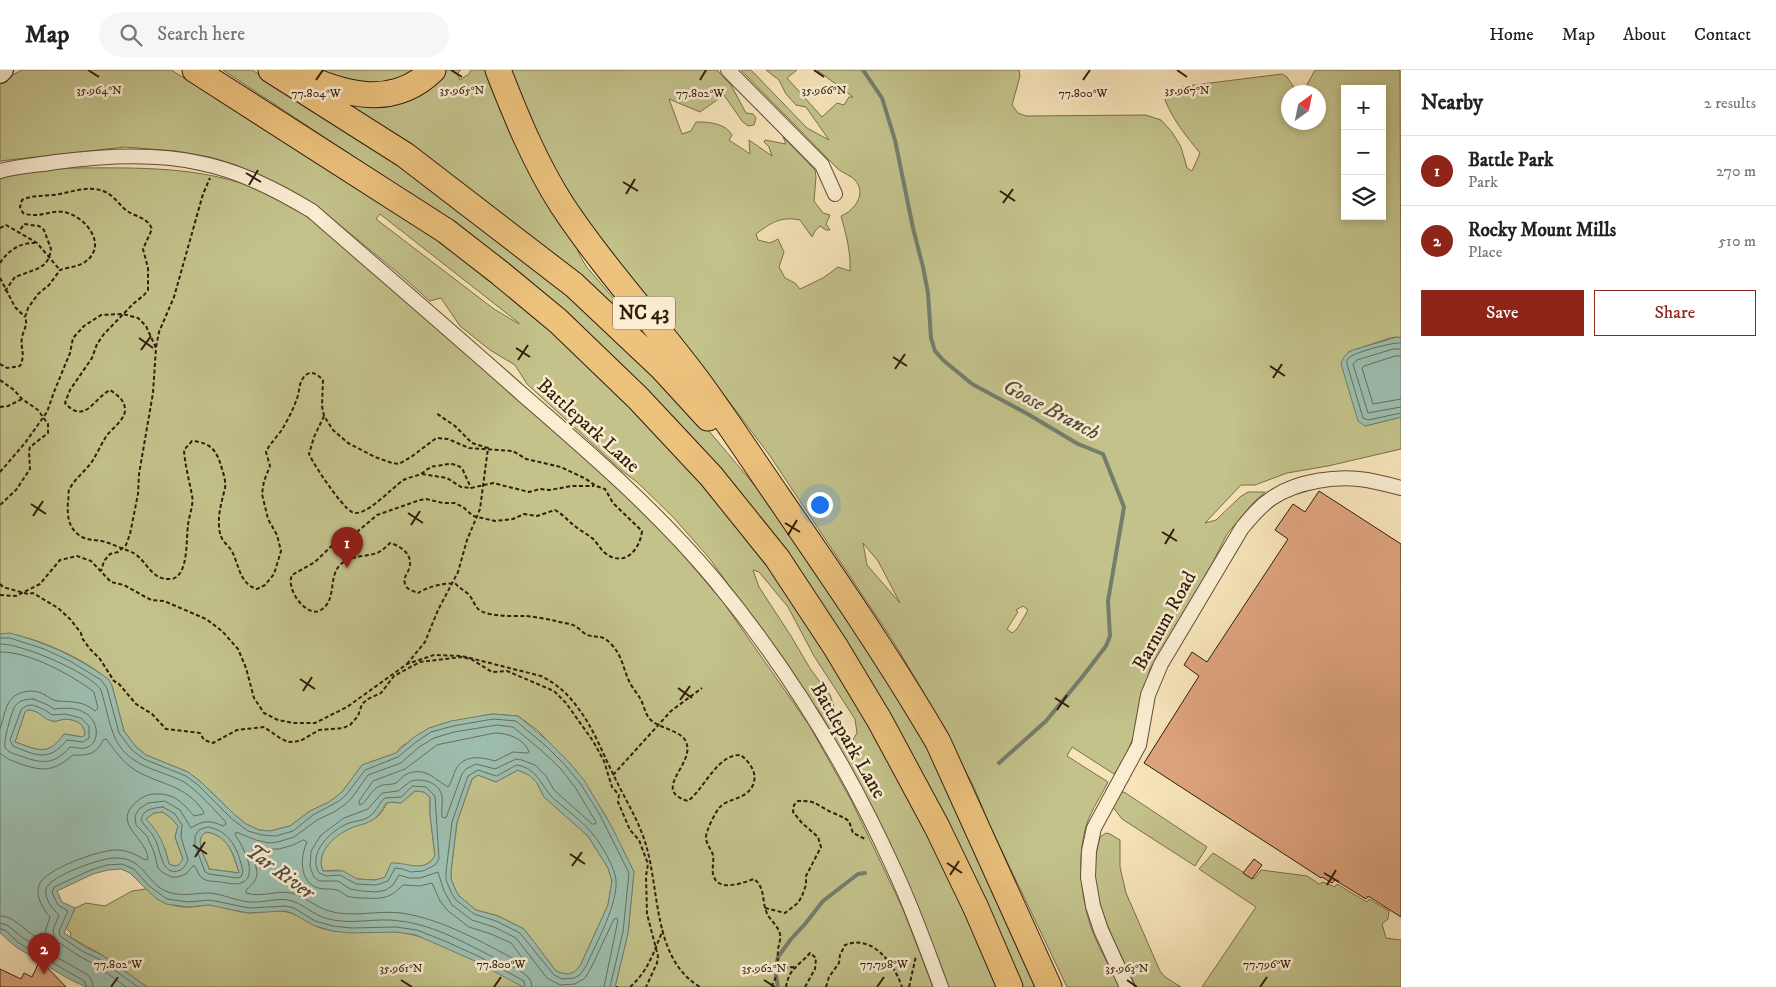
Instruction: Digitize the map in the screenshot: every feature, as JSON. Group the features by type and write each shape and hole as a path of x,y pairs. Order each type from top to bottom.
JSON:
{"highway":[{"path":"195,70 446,231 500,272 558,321 638,398 711,476 777,558 835,646 880,720 941,836 976,908 1010,987"},
{"path":"271,70 405,155 574,285 663,369 732,443 811,544 885,656 938,742 1049,987"},
{"path":"290,70 328,87 353,94 378,96 414,85 433,70"},
{"name":"NC 43","path":"498,70 528,142 561,204 590,244 699,382 811,544"}],"main road":[{"path":"0,73 4,70"}],"street":[{"path":"728,70 822,165 835,194"},
{"name":"Battlepark Lane","path":"2,170 80,159 126,157 166,158 200,162 232,171 286,195 312,210 600,462 659,520 713,579 800,696 833,750 873,824 895,870 941,987"},
{"name":"Barnum Road","path":"1127,987 1092,906 1088,877 1089,851 1094,828 1105,804 1139,745 1148,695 1161,664 1242,528 1256,511 1274,497 1292,489 1322,480 1366,480 1401,488"}],"path":[{"path":"101,572 104,561 110,554 118,552 126,545 130,534 153,393 159,332 174,297 203,194 214,166"},
{"path":"25,317 28,308 38,294 49,285 60,270 78,266 91,257 97,243 82,221 71,214 55,211 31,216 23,213 20,207 22,200 29,196 61,194 66,191 89,188 105,192 117,200 126,210 149,223 152,228 144,249 148,268 148,290 104,334 97,344 92,358 70,390 65,404 74,412 82,412 95,404 104,393 110,390 121,397 126,407 125,414 116,427 108,434 86,469 76,479 69,491 67,512 69,524 76,533 84,538 102,541 135,553 140,556 147,568 158,577 171,579 176,578 181,573 192,508 192,496 184,450 192,441 206,444 218,453 224,474 225,486 218,515 222,541 232,552 237,567 249,587 261,588 274,574 281,551 277,535 268,519 262,494 264,481 270,466 266,452 272,440 281,431 293,408 299,394 301,381 305,376 312,373 318,375 322,380 324,416 333,430 348,443 392,464 399,464 435,439 448,439 469,448 513,451 526,459 561,467 605,490 613,503 642,531 640,544 636,551 627,557 619,558 606,554 592,538 576,527 566,516 555,510 537,516 524,514 507,520 495,521 477,517 455,503 443,503 426,499 377,516 367,526 357,532 341,537 315,562 292,575 290,578 291,587 296,597 306,608 318,612 331,596 334,576 340,565 349,559 379,552 390,544 397,545 409,556 410,567 405,576 406,586 418,592 444,583 456,584 469,595 474,604 482,611 505,616 528,616 575,626 588,635 599,636 610,642 624,663 628,680 640,698 648,717 682,736 687,742 687,754 682,767 673,781 672,789 674,794 680,799 688,801 696,795 717,766 735,755 741,755 755,774 752,786 742,797 721,806 706,836 712,853 716,880 723,885 734,886 754,879 759,884 766,913 781,936 778,949 779,964 771,987"},
{"path":"5,290 15,277 37,269 49,258 51,249 44,230 39,226 24,224 19,232"},
{"path":"0,228 6,225 37,243 60,270"},
{"path":"0,263 13,248 20,245 37,243"},
{"path":"0,278 14,307 25,317 27,322 22,338 24,358 20,366 7,368 0,364"},
{"path":"0,472 10,462 47,412 70,353 73,338 84,326 101,316 123,314 138,318 146,326 156,348"},
{"path":"0,380 38,410 48,424 48,434 30,447 30,469 16,490 0,505"},
{"path":"0,408 22,399"},
{"path":"436,413 456,426 472,444 488,448"},
{"path":"324,416 314,437 309,454 316,468 342,504 352,512 360,513 380,500 404,480 422,474 431,467 450,463 462,468 471,488"},
{"path":"0,595 16,596 40,584 60,560 78,556 91,561 111,582 124,585 151,600 164,601 206,619 222,631 238,649 246,668 254,698 264,713 278,720 294,723 315,723 347,707 407,664 425,642 458,572 467,540 480,509 488,448"},
{"path":"422,474 447,478 461,487 471,488 493,483 529,492 571,486 596,486"},
{"path":"0,584 3,587 23,593 34,593 58,608 81,633 90,650 100,659 114,681 119,684 136,704 152,714 166,728 200,733 204,740 214,744 237,730 264,727 288,742 300,741 319,730 343,728 350,725 358,716 362,704 368,698 381,693 394,676 420,662 461,657 472,659 486,670 492,672 507,671 554,691 566,703 593,741 604,761 612,787 618,795 618,802 630,830 639,840 642,851 647,858 647,914 658,956 657,963 646,987"},
{"path":"407,664 434,655 462,656 541,676 553,682 566,693 580,710 634,814 646,845 663,930 670,951 683,974 700,987"},
{"path":"613,775 670,711 702,688"},
{"path":"765,908 785,913 798,903 806,884 806,876 821,847 818,837 793,812 794,805 798,801 818,803 831,812 839,814 849,821 853,832 869,841"},
{"path":"630,987 643,974 649,964 663,930"},
{"path":"826,987 829,977 839,963 840,955 845,945 854,942 867,943 879,951 898,975 902,987"},
{"path":"909,987 916,950"},
{"path":"779,964 782,968 794,967 801,963 810,953 816,958 814,974 805,987"},
{"path":"786,987 788,977 794,967"}],"shaded area":[{"path":"22,70 171,70 331,169 463,257 535,314 631,402 757,546 896,766 999,987 948,987 932,947 847,761 820,713 710,559 673,517 637,482 622,471 527,384 515,365 490,350 460,326 441,298 430,301 313,203 236,165 210,157 176,151 125,147 0,161 0,82","holes":["380,214 519,323 519,324 494,309 376,219","753,570 759,572 788,607 814,656 855,719 857,733 851,743 830,695 811,670 759,587"]},
{"path":"223,70 252,70 339,123 498,231 677,393 761,493 907,708 1040,987 1018,987 751,513 386,178"},
{"path":"307,70 422,70 403,81 366,87"},
{"path":"440,70 461,70 457,74 460,80 469,74 471,70 489,70 576,235 578,252 586,266 624,311 657,336 650,343 331,95"},
{"path":"507,70 717,70 731,85 746,113 753,114 756,118 754,125 748,126 742,121 724,95 700,112 669,99 682,134 691,131 696,122 716,124 729,131 732,135 729,140 750,154 749,140 772,156 769,147 764,142 765,140 786,144 783,137 815,170 814,201 823,213 830,215 826,224 830,230 820,226 812,237 800,220 787,219 771,224 756,234 758,240 770,243 778,239 784,252 779,267 785,278 795,283 800,289 823,278 838,267 850,271 849,250 841,216 855,206 860,196 860,191 855,180 838,169 741,70 751,70 807,128 829,140 806,107 796,105 786,94 779,80 766,70 797,70 787,78 822,117 837,103 844,105 849,97 853,97 817,70 1019,70 1020,76 1012,105 1018,113 1026,116 1146,115 1161,120 1172,132 1181,147 1187,168 1192,171 1200,153 1180,128 1168,107 1165,100 1169,92 1186,86 1282,74 1287,77 1292,85 1281,85 1281,130 1326,130 1326,85 1307,85 1315,70 1400,70 1401,338 1390,338 1348,352 1365,426 1401,417 1401,449 1328,466 1287,473 1255,485 1241,485 1205,523 1216,520 1240,497 1248,492 1265,492 1253,503 1227,534 1212,564 1150,669 1143,694 1138,726 1123,762 1114,774 1072,747 1067,756 1108,782 1087,823 1082,847 1081,872 1083,897 1092,929 1120,987 1067,987 990,826 974,787 925,695 893,641 770,456 722,392 576,215","holes":["863,543 878,561 900,603 867,565","1023,606 1028,610 1017,629 1012,633 1007,629 1018,612 1016,610"]},
{"path":"66,168 175,170 202,174 228,179 287,203 338,241 595,466 665,534 723,602 809,725 851,800 902,907 933,987 615,987 628,933 634,872 604,813 576,771 537,730 518,716 492,714 429,728 401,747 396,753 362,765 342,792 329,802 310,811 290,826 270,831 259,830 246,824 188,772 146,755 135,746 124,731 112,686 94,668 43,643 26,637 0,634 0,174"},
{"path":"28,710 35,711 52,721 74,720 84,728 85,736 64,734 53,746 42,750 15,742 25,712"},
{"path":"518,770 529,775 537,783 544,797 588,836 608,868 612,881 608,905 581,964 570,974 556,971 524,929 498,916 476,910 459,896 451,879 457,822 472,779 478,775 496,782"},
{"path":"415,791 424,792 430,797 430,815 435,856 431,861 422,866 396,863 387,872 385,878 375,880 357,879 339,870 323,871 322,857 332,840 350,828 376,818 388,802 401,803"},
{"path":"1124,792 1207,847 1195,866 1122,819 1112,806 1119,793"},
{"path":"163,812 178,826 175,837 183,859 180,865 174,866 169,864 165,849 146,819 154,813"},
{"path":"207,832 220,837 229,847 239,873 209,869 200,843 203,835"},
{"path":"1106,833 1120,840 1120,867 1126,893 1160,971 1165,977 1181,987 1136,987 1103,914 1095,883 1095,856 1100,837"},
{"path":"1213,853 1254,879 1261,870 1307,876 1319,884 1323,882 1335,887 1337,884 1367,902 1369,899 1389,911 1388,919 1382,924 1386,938 1401,940 1401,987 1202,987 1256,907 1199,869"},
{"path":"146,889 155,897 171,905 190,907 212,905 249,913 282,911 292,913 319,927 333,931 396,932 425,938 461,953 523,987 147,987 102,955 70,937 71,933 66,928 75,908 86,903 105,906 132,891"}],"water":[{"path":"1397,337 1401,338 1401,417 1365,426 1358,421 1341,364 1344,357 1353,350"},
{"name":"Tar River","path":"10,633 47,645 82,662 104,676 112,686 124,731 135,746 146,755 188,772 246,824 259,830 270,831 290,826 310,811 329,802 342,792 362,765 396,753 414,737 429,728 451,721 492,714 518,716 549,742 584,780 612,827 634,872 628,933 615,987 523,987 475,961 416,935 396,932 351,933 332,931 313,925 285,911 248,913 209,905 188,907 166,904 157,899 130,873 121,869 93,874 57,891 62,902 75,908 64,933 85,947 102,955 147,987 86,987 69,979 16,947 0,933 0,634","holes":["28,710 35,711 51,721 74,720 82,725 85,735 82,737 64,734 53,746 42,750 15,742 25,712","518,770 529,775 537,783 544,797 588,836 608,868 612,881 608,905 581,964 570,974 556,971 524,929 498,916 476,910 459,896 456,891 451,879 451,871 457,822 472,779 478,775 496,782","415,791 424,792 430,797 430,815 435,856 431,861 421,866 391,863 385,877 375,880 357,879 343,871 323,871 321,864 324,852 337,836 373,819 380,813 386,803 401,803","163,812 178,826 175,837 183,859 179,865 169,864 161,840 155,829 146,819 154,813","207,832 220,837 229,847 239,873 209,869 201,849 201,839"]}],"building":[{"path":"1319,491 1401,544 1401,917 1368,896 1366,899 1335,880 1332,883 1321,878 1144,763 1199,676 1184,665 1192,652 1207,662 1288,539 1275,530 1293,504 1305,512"},
{"path":"1254,859 1262,865 1252,879 1243,873"},
{"path":"40,960 66,987 0,987 0,969 21,979 24,973 32,977"}],"waterway":[{"name":"Goose Branch","path":"863,70 882,98 895,140 928,293 931,338 935,351 972,384 1078,444 1103,454 1124,507 1108,601 1110,636 1106,646 1046,721 999,763"},
{"name":"Goose Branch","path":"778,987 775,970 778,957 791,939 823,901 858,874 865,873"}],"place":[{"name":"Battle Park","path":"347,568"},
{"name":"Rocky Mount Mills","path":"44,974"}]}
